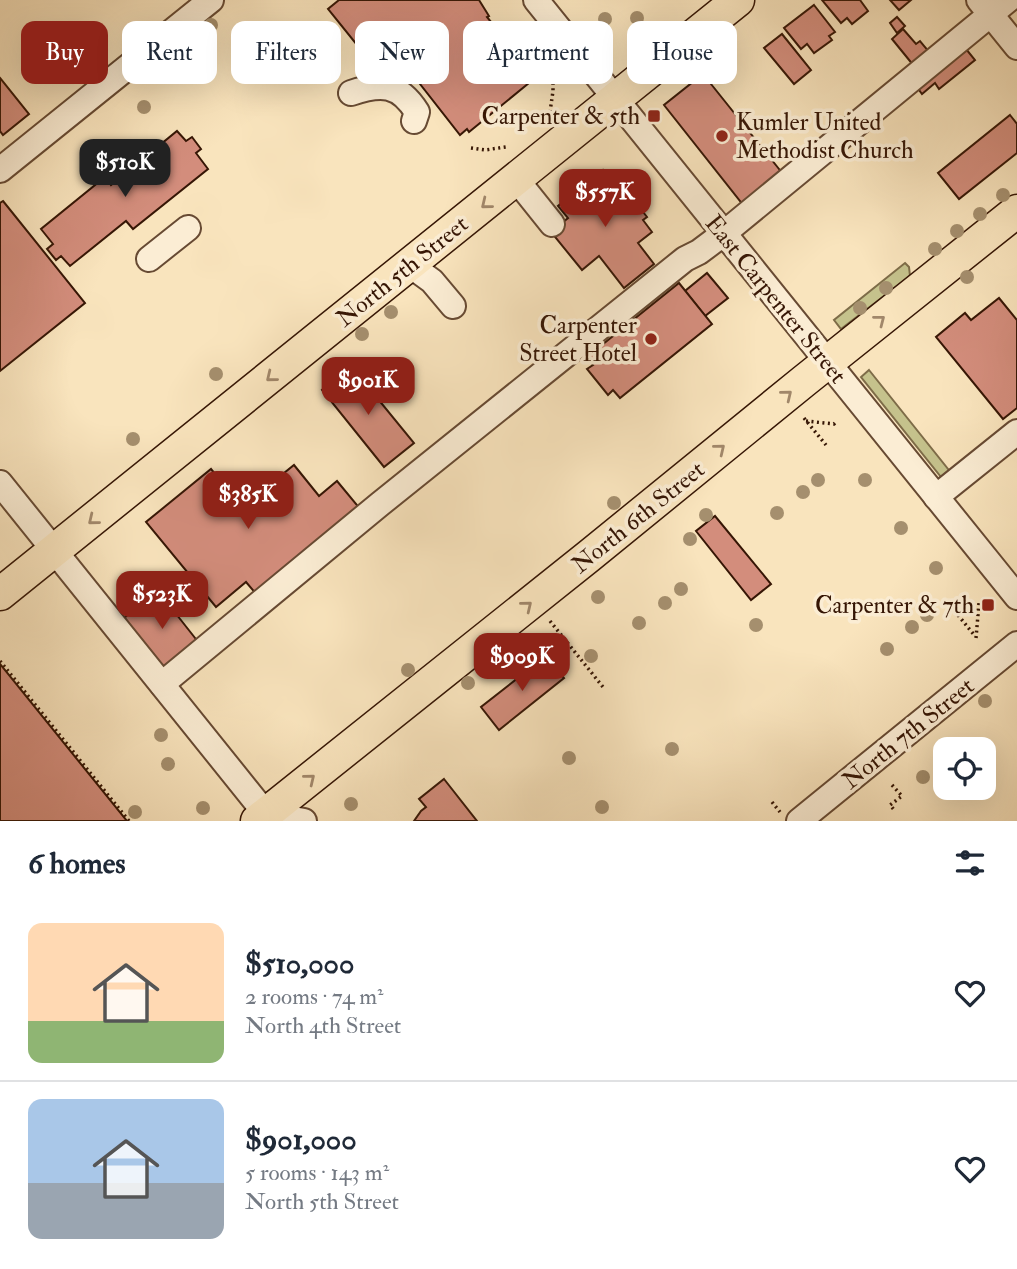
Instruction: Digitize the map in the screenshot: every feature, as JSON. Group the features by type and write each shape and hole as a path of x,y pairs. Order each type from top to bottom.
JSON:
{"main road":[{"name":"North 5th Street","path":"0,594 738,0"},
{"name":"North 6th Street","path":"262,817 1017,211"}],"street":[{"path":"0,170 211,0"},
{"name":"East Carpenter Street","path":"536,0 1017,597"},
{"path":"162,684 578,344 685,259 723,234 992,5 1017,47"},
{"path":"351,93 382,86 396,89 417,112 414,121"},
{"path":"516,179 552,224"},
{"path":"149,260 188,228"},
{"path":"410,265 432,281 453,306"},
{"path":"936,497 1017,432"},
{"path":"0,483 162,684 262,817 304,821"},
{"name":"North 7th Street","path":"790,818 1017,644"}],"path":[{"path":"550,112 553,84"},
{"path":"471,148 485,150 506,147"},
{"path":"826,445 805,419 834,424 837,421"},
{"path":"958,615 976,638 981,601"},
{"path":"550,621 603,687"},
{"path":"0,661 129,821"},
{"path":"892,785 902,796 890,806 895,811"},
{"path":"772,802 790,818"}],"shaded area":[{"path":"905,263 909,267 910,276 841,329 834,320"},
{"path":"869,370 952,474 941,477 861,377"}],"building":[{"path":"339,0 479,0 490,21 463,21 463,84 528,84 469,132 467,129 460,135 420,84 449,84 449,21 355,21 355,42 341,25 341,21 338,21 328,9"},
{"path":"822,0 860,0 868,11 852,24 847,18 841,23"},
{"path":"890,0 911,0 899,10"},
{"path":"814,5 835,32 829,36 832,40 814,53 807,44 801,49 784,28"},
{"path":"897,17 905,26 897,33 890,23"},
{"path":"903,29 916,44 920,41 930,53 914,66 892,39"},
{"path":"782,34 811,70 794,84 764,48"},
{"path":"962,44 975,60 939,89 935,83 922,94 914,83"},
{"path":"0,78 29,114 3,135 0,131"},
{"name":"Kumler United Methodist Church","path":"690,84 711,84 783,174 744,206 664,105"},
{"path":"1010,115 1017,124 1017,153 959,199 938,173"},
{"path":"177,131 186,141 192,137 201,149 196,153 208,169 133,229 126,221 70,266 61,256 56,260 47,249 53,244 41,229 105,177 111,185"},
{"path":"603,170 612,182 617,179 647,217 643,220 652,232 638,243 654,264 624,288 599,256 582,270 551,232 568,218 558,206"},
{"path":"3,201 85,303 0,371 0,203"},
{"path":"707,273 728,298 705,316 685,291"},
{"path":"679,283 712,324 620,398 613,390 608,395 587,369 593,365 587,357"},
{"path":"999,298 1017,320 1017,408 1003,419 936,337 965,313 971,320"},
{"path":"351,366 414,443 384,467 322,390"},
{"path":"294,465 319,496 337,481 361,510 257,595 246,582 216,607 146,522 211,469 242,507"},
{"path":"715,516 771,584 751,600 696,531"},
{"path":"158,591 199,643 165,671 124,618"},
{"path":"546,656 564,678 499,730 481,707"},
{"path":"0,664 127,821 0,821"},
{"path":"444,779 477,821 414,821 426,807 419,799"}],"place":[{"name":"Carpenter & 5th","path":"654,116"},
{"name":"Kumler United Methodist Church","path":"722,136"},
{"name":"Carpenter Street Hotel","path":"651,339"},
{"name":"Carpenter & 7th","path":"988,605"}]}
